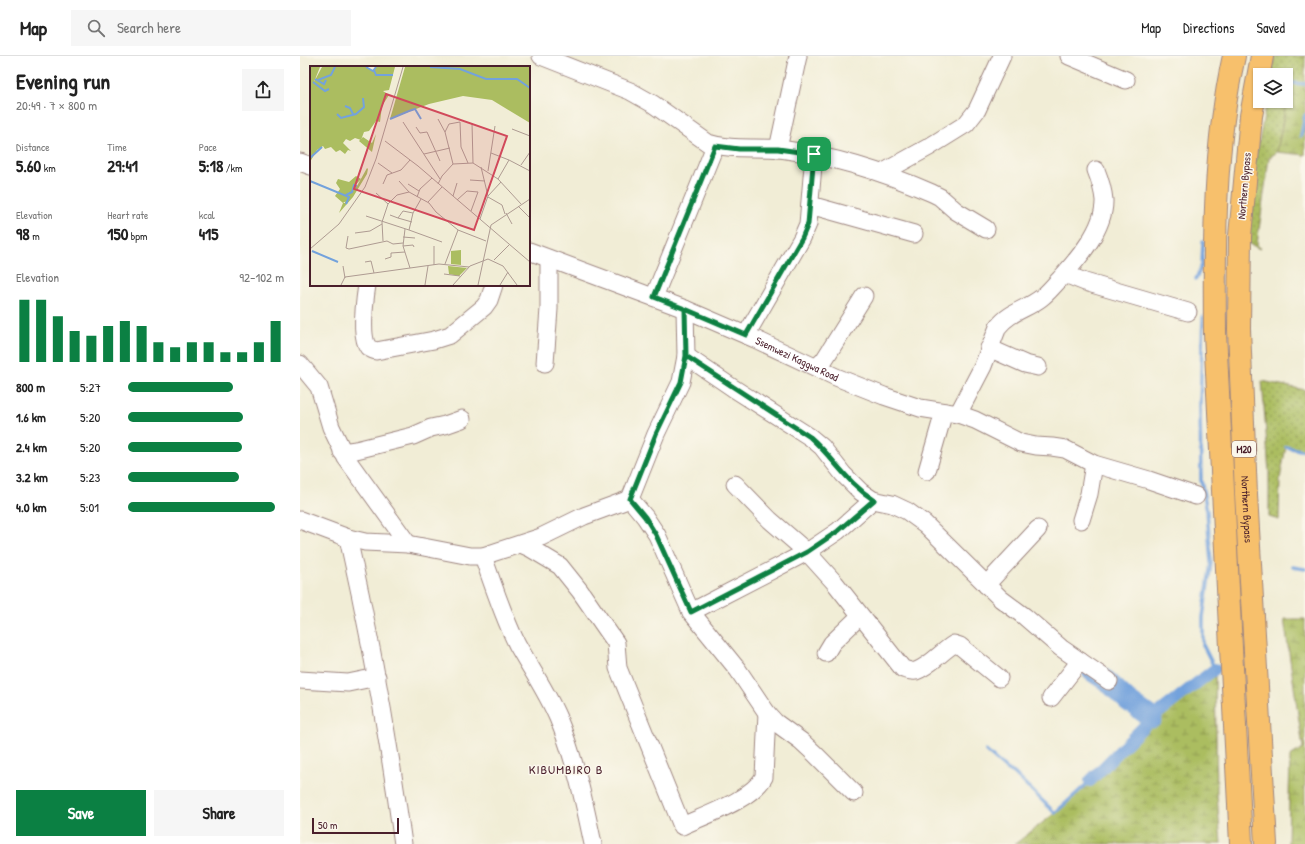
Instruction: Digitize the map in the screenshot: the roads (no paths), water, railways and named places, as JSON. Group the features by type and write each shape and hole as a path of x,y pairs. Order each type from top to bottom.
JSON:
{"highway":[{"name":"Northern Bypass","path":"1234,56 1226,99 1221,148 1214,277 1215,333 1241,844"},
{"name":"Northern Bypass","path":"1262,56 1251,116 1241,228 1239,330 1266,844"}],"street":[{"path":"540,56 630,91 658,108 698,138 715,146 739,149 778,149 814,154 882,173 940,197 956,211 986,229"},
{"path":"778,149 798,56"},
{"path":"882,173 929,147 966,124 977,110 1002,56"},
{"path":"1069,56 1126,80"},
{"path":"654,297 715,146"},
{"path":"746,335 802,238 808,224 814,154"},
{"path":"300,162 310,166"},
{"path":"926,471 951,413 982,366 1002,322 1010,315 1042,298 1089,244 1100,218 1104,200 1102,187 1096,170"},
{"path":"810,205 914,234"},
{"name":"Ssemwezi Kaggwa Road","path":"530,251 685,309 884,396 920,408 951,413 986,426 1021,443 1065,449 1094,464 1196,496"},
{"path":"545,364 549,309 549,259"},
{"path":"1064,274 1085,282 1188,312"},
{"path":"367,286 363,317 366,344 369,348 376,351 434,340 450,335 484,307 489,300 494,286"},
{"path":"817,367 824,360 864,296"},
{"path":"300,520 348,538 374,543 408,544 470,556 483,556 541,537 584,516 630,499 656,434 681,382 686,356 685,309"},
{"path":"989,348 1025,364 1038,367"},
{"path":"686,356 810,437 822,448 843,474 861,492 874,500 892,504 925,524 943,540 1001,599 1024,616 1061,648 1109,681"},
{"path":"300,364 319,387 331,427 342,452 354,471 373,494 408,544"},
{"path":"342,452 413,436 431,428 462,419"},
{"path":"1081,520 1089,494 1094,464"},
{"path":"735,484 770,520 807,552 835,583 903,669 914,672 924,667 954,644 960,646 999,678"},
{"path":"630,499 645,517 656,535 691,612 738,670 767,713 775,722 801,741 854,793"},
{"path":"691,612 807,552 838,531 874,500"},
{"path":"986,585 1038,529"},
{"path":"348,538 365,612 377,677 403,844"},
{"path":"521,544 560,566 580,591 616,643 618,668 682,826 747,796 760,785 764,777 767,713"},
{"path":"483,556 517,642 557,716 571,750 584,798 593,844"},
{"path":"826,653 832,643 860,616"},
{"path":"1050,698 1080,661"},
{"path":"300,680 348,683 377,677"}],"waterway":[{"path":"1293,83 1305,84"},
{"path":"1301,136 1305,115"},
{"path":"1196,279 1202,265 1203,242"},
{"path":"1203,317 1200,405 1201,480 1207,511 1211,563 1203,617 1203,645 1215,669"},
{"path":"1286,447 1305,451"},
{"path":"1293,567 1305,569"},
{"path":"1090,781 1152,718 1215,669"},
{"path":"1092,671 1107,681 1128,701 1152,718"},
{"path":"986,751 1005,768 1014,773 1055,813 1090,781"}],"district":[{"name":"KIBUMBIRO B","path":"566,769"}]}
